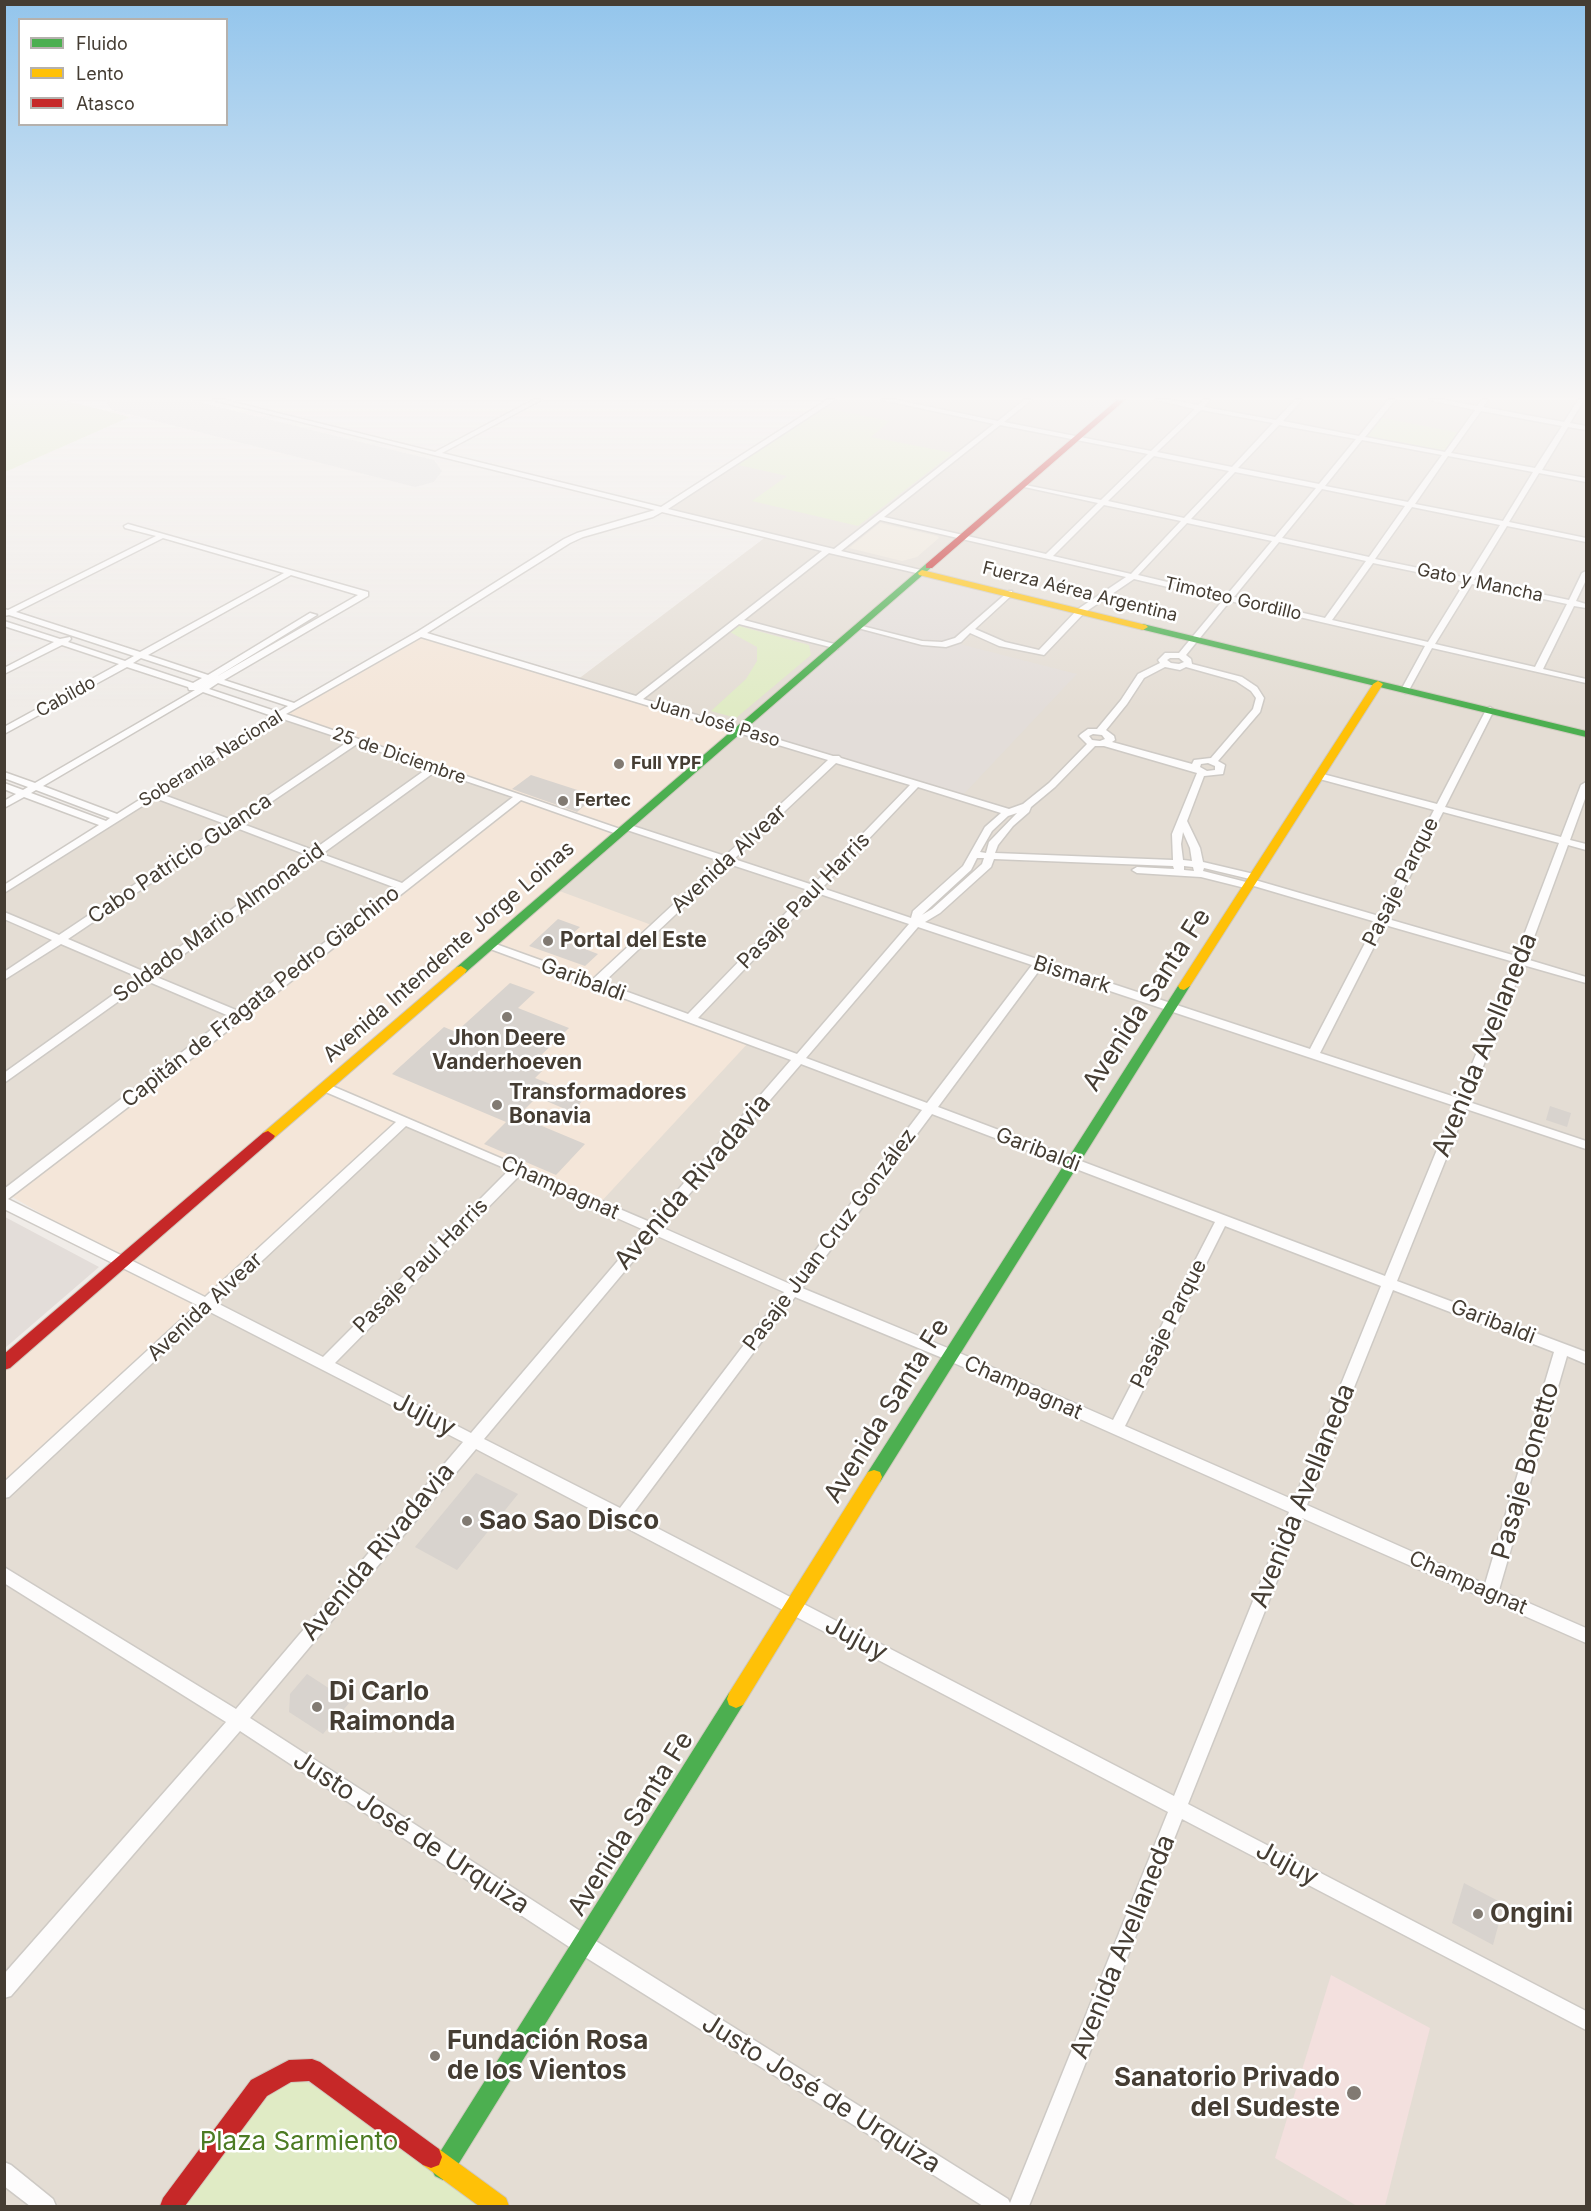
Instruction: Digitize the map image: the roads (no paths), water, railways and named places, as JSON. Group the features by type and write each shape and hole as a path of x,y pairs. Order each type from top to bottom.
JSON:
{"street":[{"name":"Fuerza Aérea Argentina","path":"638,503 1587,734"},
{"name":"Soberanía Nacional","path":"4,890 279,715 420,634 567,541 587,532 650,515 671,503"},
{"path":"639,699 738,621 898,503"},
{"name":"Avenida Intendente Jorge Loinas","path":"4,1364 742,730 1001,503"},
{"path":"1047,556 1101,503"},
{"name":"Gato y Mancha","path":"1108,503 1587,606"},
{"path":"970,630 1002,644 1041,653 1081,611 1133,576 1202,503"},
{"name":"Avenida Rivadavia","path":"916,923 917,913 962,872 988,829 1009,812 1026,806 1052,785 1093,744 1084,736 1088,732 1100,731 1124,702 1141,676 1164,664 1161,660 1164,656 1180,656 1308,503"},
{"path":"1406,503 1587,540"},
{"path":"1405,690 1430,645 1518,503"},
{"path":"1327,621 1410,504"},
{"name":"Timoteo Gordillo","path":"879,518 1587,681"},
{"path":"4,805 26,789 199,687 219,681 365,594 128,526"},
{"path":"6,613 162,536"},
{"name":"Cabildo","path":"4,731 290,573"},
{"path":"1538,670 1587,573"},
{"path":"199,687 208,677 355,591"},
{"path":"858,627 932,645 943,645 958,640 1010,593"},
{"path":"6,613 296,706"},
{"path":"738,621 835,647"},
{"name":"25 de Diciembre","path":"4,622 435,767 518,798 623,830"},
{"path":"4,667 73,633"},
{"name":"Juan José Paso","path":"420,634 1009,812"},
{"path":"4,672 59,640"},
{"path":"1180,656 1187,659 1186,665"},
{"path":"1093,744 1107,741 1214,774 1220,772 1220,765 1213,761 1257,710 1260,698 1254,689 1239,679 1186,665 1176,667 1164,664"},
{"name":"Avenida Santa Fe","path":"443,2168 1071,1162 1378,684"},
{"name":"Pasaje Parque","path":"1313,1055 1490,710"},
{"path":"1100,731 1107,741"},
{"name":"Cabo Patricio Guanca","path":"4,977 356,741"},
{"name":"Avenida Alvear","path":"595,984 836,758"},
{"name":"Soldado Mario Almonacid","path":"4,1079 435,767"},
{"path":"1179,868 1176,844 1179,828 1183,823 1198,768"},
{"path":"4,775 26,789 107,825"},
{"path":"1319,776 1587,848"},
{"name":"Pasaje Paul Harris","path":"690,1019 917,783"},
{"name":"Avenida Avellaneda","path":"1019,2206 1520,960 1587,785"},
{"path":"4,786 26,789 119,818"},
{"path":"4,798 26,789"},
{"path":"155,795 403,887"},
{"name":"Capitán de Fragata Pedro Giachino","path":"4,1196 518,798"},
{"name":"Avenida Rivadavia","path":"4,1989 238,1719 652,1229 916,923 936,911 987,865 993,844 1026,810 1026,806"},
{"path":"1183,823 1199,869"},
{"name":"Bismark","path":"623,830 728,861 1587,1145"},
{"path":"972,857 1014,865 1199,869 1251,882 1587,980"},
{"path":"4,915 239,1016"},
{"name":"Garibaldi","path":"489,945 798,1059 1587,1358"},
{"name":"Pasaje Juan Cruz González","path":"622,1518 928,1108 1039,964"},
{"name":"Champagnat","path":"325,1087 792,1290 950,1355 1587,1636"},
{"name":"Avenida Alvear","path":"4,1492 404,1121"},
{"name":"Pasaje Paul Harris","path":"325,1364 518,1169"},
{"name":"Jujuy","path":"4,1203 123,1261 473,1440 1587,2021"},
{"name":"Pasaje Parque","path":"1116,1429 1222,1220"},
{"name":"Pasaje Bonetto","path":"1490,1593 1562,1348"},
{"name":"Justo José de Urquiza","path":"4,1574 238,1719 584,1945 1001,2206"},
{"path":"171,2206 259,2088 288,2071 312,2070 498,2206"},
{"path":"4,2172 46,2206"}],"place":[{"name":"Full YPF","path":"619,764"},
{"name":"Fertec","path":"563,801"},
{"name":"Portal del Este","path":"548,941"},
{"name":"Jhon Deere Vanderhoeven","path":"507,1017"},
{"name":"Transformadores Bonavia","path":"497,1105"},
{"name":"Sao Sao Disco","path":"467,1521"},
{"name":"Di Carlo Raimonda","path":"317,1707"},
{"name":"Ongini","path":"1478,1914"},
{"name":"Fundación Rosa de los Vientos","path":"435,2056"},
{"name":"Sanatorio Privado del Sudeste","path":"1354,2093"}],"park label":[{"name":"Plaza Sarmiento","path":"299,2142"}]}
